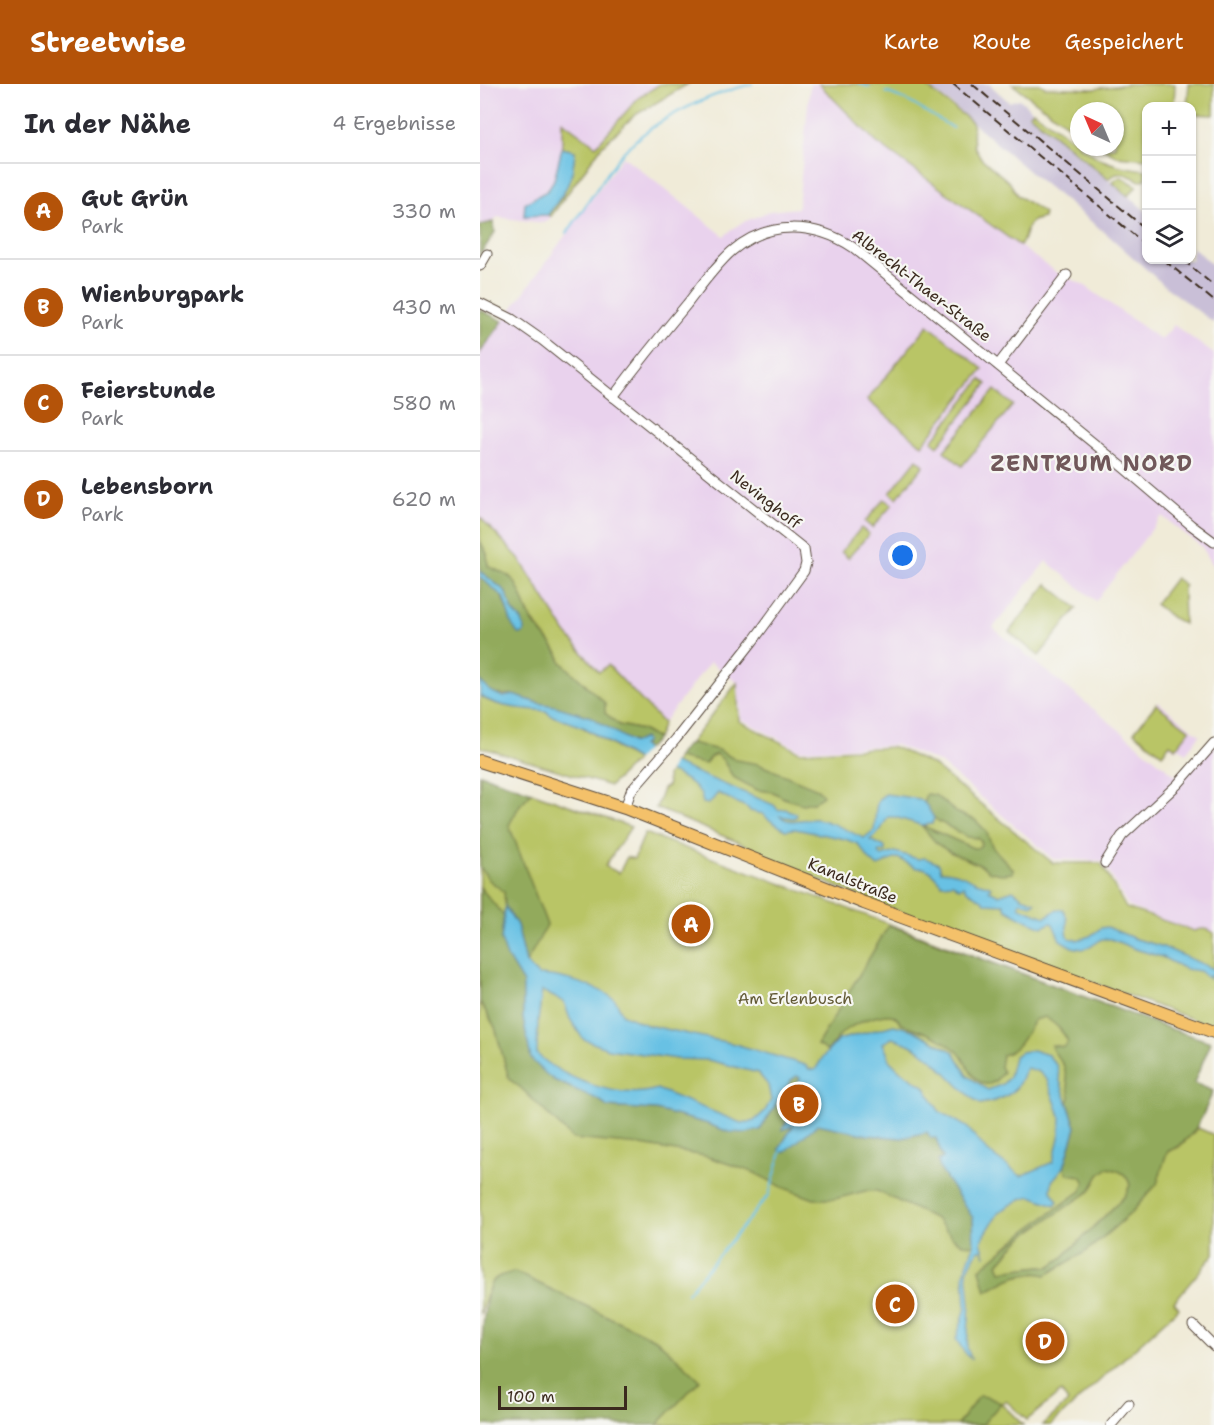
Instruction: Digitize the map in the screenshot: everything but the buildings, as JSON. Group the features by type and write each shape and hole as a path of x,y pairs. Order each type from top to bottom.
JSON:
{"main road":[{"name":"Kanalstraße","path":"480,761 626,808 864,903 1214,1032"}],"street":[{"name":"Albrecht-Thaer-Straße","path":"613,396 730,252 761,234 792,227 804,227 833,235 854,248 1214,542"},
{"path":"480,266 487,254"},
{"name":"Albrecht-Thaer-Straße","path":"998,365 1067,275"},
{"name":"Nevinghoff","path":"480,303 499,311 519,324 804,549 806,556 804,572 753,641 631,791 626,808"},
{"path":"1105,863 1122,836 1178,784 1214,743"},
{"path":"1193,1325 1214,1346"},
{"path":"1111,1425 1129,1404"}],"shaded area":[{"path":"480,84 675,84 678,89 635,115 602,146 548,221 543,223 497,217 493,222 495,232 480,235"},
{"path":"810,84 819,84 876,142 1057,273 1084,285 1161,340 1174,325 1214,354 1214,567 1202,547 1162,516 1096,601 1046,561 993,628 1175,775 1185,771 1214,736 1214,940 1128,906 1103,861 1054,859 939,762 896,745 800,750 741,719 738,683 710,662 663,723 608,665 600,673 566,633 519,558 480,517 480,353 623,156 724,236 741,223 770,211 798,208"},
{"path":"924,84 989,84 1009,102 1019,99 1033,111 1030,115 1070,148 1070,156 1080,156 1142,208 1142,264 1196,264 1196,250 1214,266 1214,323 1166,287 1109,236 1032,174 950,103"},
{"path":"1158,702 1200,735 1186,753 1179,747 1176,750 1169,745 1162,754 1134,732"}],"green space":[{"path":"660,84 688,84 635,115 602,146 551,216 548,215 564,194 575,151 562,148 562,121 596,146 638,98"},
{"path":"819,84 923,84 972,122 974,146 981,158 1010,183 1017,195 1044,213 1043,218 1029,225 1020,246 876,142"},
{"path":"1012,84 1093,89 1128,84 1175,84 1174,102 1142,102 1142,159 1117,156 1124,156 1124,102 1070,102 1070,126"},
{"path":"1189,84 1214,84 1214,115 1196,114 1196,102 1187,102"},
{"path":"1033,111 1070,138 1070,148 1029,114"},
{"path":"1080,156 1096,156 1117,165 1142,169 1142,180 1140,181 1120,174 1108,179"},
{"path":"1121,177 1137,186 1128,196 1113,183"},
{"path":"493,222 495,232 480,255 480,225"},
{"path":"480,310 503,321 480,353"},
{"path":"928,325 983,369 922,445 867,400"},
{"path":"981,379 987,384 938,446 932,441"},
{"path":"995,390 1013,405 962,466 944,451"},
{"path":"917,459 924,465 897,498 890,493"},
{"path":"884,499 892,505 872,528 865,522"},
{"path":"480,517 519,558 566,633 599,672 608,665 663,723 657,739 642,730 619,725 605,713 586,684 574,676 561,662 558,653 531,618 515,583 509,576 488,566 487,554 480,541"},
{"path":"861,528 869,534 848,558 841,552"},
{"path":"480,541 487,554 488,566 513,580 529,614 556,650 561,662 605,703 605,713 619,725 642,730 657,739 646,750 643,743 627,739 590,717 513,695 497,694 480,681 480,577 501,594 509,615 522,621 513,611 505,591 480,571"},
{"path":"1175,578 1185,585 1183,589 1184,624 1155,604"},
{"path":"1047,584 1077,608 1039,656 1009,632"},
{"path":"737,683 739,721 800,752 894,747 933,765 1053,863 1101,863 1126,908 1194,931 1204,929 1214,933 1214,1027 892,909 787,867 747,846 656,808 663,789 668,786 667,776 671,767"},
{"path":"480,696 506,706 538,709 559,715 637,760 610,786 480,747"},
{"path":"1156,704 1190,730 1176,748 1170,744 1162,754 1134,732"},
{"path":"692,743 718,750 736,760 758,764 818,789 823,796 814,802 802,804 773,792 757,790 733,777 723,760 716,754 710,757 705,764 677,758 685,747"},
{"name":"Am Erlenbusch","path":"480,774 631,827 605,866 619,873 627,857 634,859 645,833 1171,1029 1081,1191 1027,1230 980,1269 1012,1277 1039,1273 1046,1275 1087,1251 1131,1213 1156,1184 1167,1152 1179,1147 1198,1128 1214,1135 1214,1254 1174,1302 1179,1308 1051,1425 1043,1425 1068,1402 1061,1392 1027,1420 1006,1401 1001,1403 1023,1425 657,1425 699,1380 490,1285 480,1315"},
{"path":"480,774 532,792 520,805 509,825 547,925 526,963 517,925 505,906 504,892 489,880 480,867"},
{"path":"926,794 935,795 957,813 975,820 986,831 993,848 1013,869 1013,873 990,872 937,844 921,825 973,848 978,848 982,843 978,838 967,837 932,816 923,803"},
{"path":"480,887 504,916 501,940 523,983 523,1018 531,1058 554,1080 601,1101 607,1107 656,1110 729,1132 760,1130 791,1080 797,1076 800,1078 792,1100 794,1109 783,1129 794,1125 779,1149 818,1124 868,1135 902,1138 928,1132 936,1138 943,1158 939,1161 940,1169 973,1217 974,1245 963,1244 953,1238 936,1219 877,1191 865,1191 835,1199 814,1199 782,1187 753,1172 705,1156 641,1145 573,1139 509,1079 495,1027 480,1002"},
{"path":"889,925 1211,1042 1194,1083 1213,1091 1191,1135 1167,1152 1157,1184 1131,1213 1087,1251 1046,1275 1030,1273 1022,1275 1007,1280 986,1292 980,1269 1027,1230 1081,1191 1085,1183 1081,1176 1068,1174 1064,1167 1076,1127 1068,1103 1070,1097 1064,1066 1052,1049 1052,1045 1064,1047 1068,1042 1064,1034 1045,1017 1034,1020 1018,1046 1002,1055 1000,1067 1003,1072 991,1084 985,1084 975,1078 960,1054 950,1045 930,1034 901,1024 891,1015 872,1018 852,1026 840,1034 827,1051 817,1045","holes":["1108,1168 1122,1173 1129,1181 1130,1185 1125,1196 1062,1258 1049,1267 1001,1271 998,1264 1018,1241 1090,1191 1099,1175"]},
{"path":"1108,1167 1119,1171 1127,1178 1130,1185 1125,1196 1062,1258 1049,1267 1001,1271 998,1264 1018,1241 1090,1191 1099,1175"},
{"path":"515,1272 657,1340 700,1380 657,1425 480,1425 481,1351 487,1295 493,1280"},
{"path":"979,1396 1001,1403 982,1425 957,1425"}],"water":[{"path":"562,148 575,151 572,171 564,192 548,215 524,216 525,203 547,191 554,180"},
{"path":"480,571 505,591 513,611 522,621 525,630 523,634 518,634 512,625 503,597 480,577"},
{"path":"480,681 490,691 503,697 513,695 591,717 633,743 644,738 646,742 642,745 647,752 774,805 778,810 785,809 796,813 797,816 793,818 780,816 784,819 822,820 864,838 874,830 877,805 886,794 919,799 927,806 934,818 932,824 921,825 888,817 880,831 870,840 885,847 885,851 878,853 882,856 895,852 918,859 925,858 939,864 941,871 955,873 987,885 991,887 989,890 999,895 1013,890 1022,897 1036,902 1031,905 1021,902 1020,907 1045,917 1062,909 1067,921 1069,938 1077,940 1107,927 1161,946 1214,969 1214,979 1209,975 1209,979 1200,971 1185,969 1162,957 1111,939 1102,939 1082,949 1072,947 1060,940 1053,924 1050,923 1043,927 1006,909 1004,904 985,903 963,886 959,888 953,883 942,884 930,871 916,868 898,858 878,867 858,844 845,839 795,829 785,830 763,814 750,811 718,793 709,804 703,803 701,794 691,783 676,774 637,760 585,728 550,715 546,711 504,706 480,696"},
{"path":"505,906 517,925 526,963 538,975 567,979 607,994 614,999 623,1015 647,1025 735,1044 805,1065 809,1069 815,1070 838,1040 894,1025 913,1030 954,1052 968,1076 988,1090 1003,1084 1009,1077 1014,1057 1021,1052 1033,1050 1048,1055 1057,1066 1076,1127 1064,1167 1052,1181 1051,1191 1058,1201 1055,1205 1031,1196 1021,1199 999,1212 981,1241 985,1256 982,1250 978,1250 967,1271 970,1304 967,1348 971,1358 966,1355 956,1339 966,1308 964,1273 974,1245 973,1218 940,1169 938,1161 943,1158 936,1138 931,1138 927,1132 902,1138 868,1135 818,1124 785,1152 781,1152 779,1149 793,1126 782,1130 794,1109 792,1100 800,1078 797,1076 791,1080 760,1130 746,1133 729,1132 656,1110 607,1107 601,1101 554,1080 531,1059 523,1018 523,983 507,957 501,940","holes":["542,991 564,1002 570,1019 583,1039 608,1049 677,1059 708,1060 758,1073 768,1085 771,1100 765,1111 754,1121 741,1123 657,1089 643,1092 610,1090 562,1072 537,1054","892,1038 907,1043 930,1058 980,1104 1011,1093 1027,1068 1039,1072 1047,1080 1061,1118 1060,1134 1053,1162 1021,1176 988,1152 967,1127 939,1111 924,1086 891,1062 883,1043"]}],"pier":[{"path":"648,748 675,760 667,775 635,762"}],"waterway":[{"path":"567,233 629,146 660,122 678,112 716,95 752,84"},
{"path":"859,84 870,87"},
{"path":"886,92 906,100 953,128"},
{"path":"687,1293 769,1195 781,1152"}],"railway":[{"path":"953,84 1142,242"},
{"path":"972,84 1142,226"},
{"path":"1169,264 1214,301"},
{"path":"1188,264 1214,286"}],"place":[{"name":"Gut Grün","path":"691,924"},
{"name":"Wienburgpark","path":"799,1104"},
{"name":"Feierstunde","path":"895,1304"},
{"name":"Lebensborn","path":"1045,1341"}],"district":[{"name":"ZENTRUM NORD","path":"1092,463"}]}
